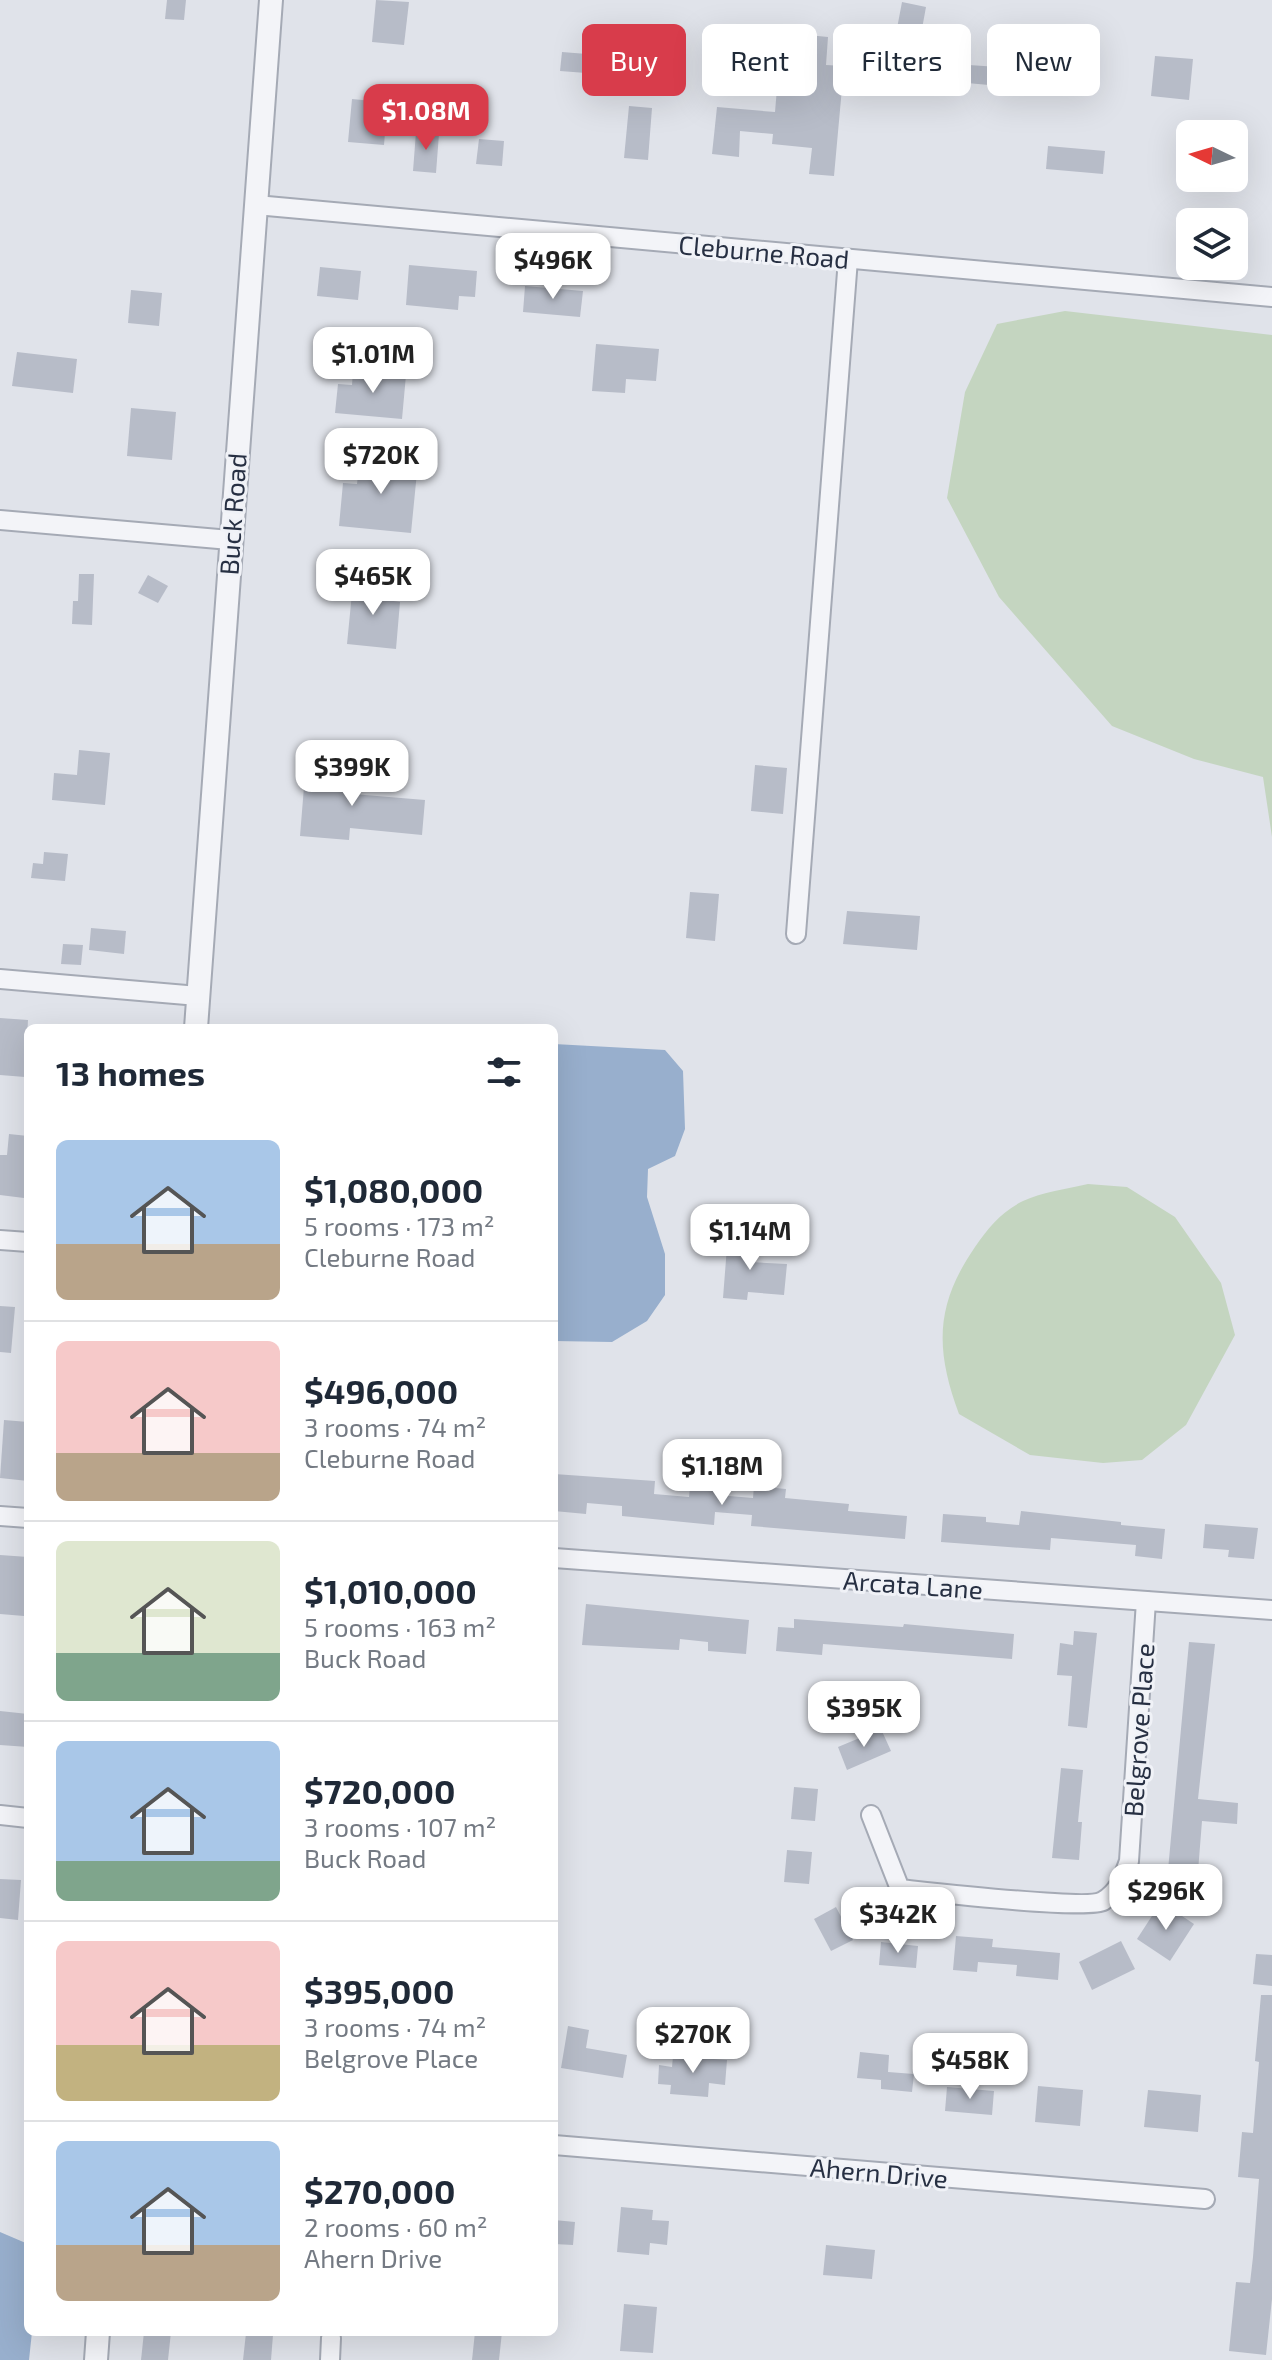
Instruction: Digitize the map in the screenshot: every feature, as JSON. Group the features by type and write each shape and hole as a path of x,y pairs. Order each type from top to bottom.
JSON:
{"street":[{"name":"Buck Road","path":"196,1024 271,0"},
{"name":"Cleburne Road","path":"256,205 1272,297"},
{"path":"796,934 848,259"},
{"path":"0,520 230,540"},
{"path":"0,979 198,996"},
{"path":"0,1240 24,1242"},
{"path":"0,1516 24,1518"},
{"name":"Arcata Lane","path":"558,1558 1272,1610"},
{"name":"Belgrove Place","path":"871,1815 900,1889 1100,1903 1120,1887 1129,1861 1146,1601"},
{"path":"0,1815 24,1818"},
{"name":"Ahern Drive","path":"558,2145 1205,2199"},
{"path":"96,2360 98,2336"},
{"path":"330,2360 331,2338"}],"green space":[{"path":"1065,311 1272,335 1272,837 1263,777 1194,759 1112,726 999,597 947,498 965,392 997,324"},
{"path":"1088,1184 1127,1187 1175,1217 1221,1283 1235,1335 1186,1425 1142,1460 1103,1463 1030,1455 959,1414 946,1369 943,1328 946,1308 962,1268 985,1233 1002,1215 1023,1201"}],"water":[{"path":"558,1044 665,1050 683,1071 685,1129 675,1156 648,1169 647,1197 665,1254 665,1295 647,1321 612,1342 558,1341"},
{"path":"0,2232 24,2242 24,2336 32,2336 29,2360 0,2360"}],"building":[{"path":"167,0 186,0 184,20 165,19"},
{"path":"376,0 409,2 404,45 372,42"},
{"path":"902,2 926,7 923,24 898,24"},
{"path":"817,36 828,37 826,65 833,65 833,96 841,96 834,176 809,174 812,148 772,144 773,134 740,131 739,157 712,154 717,107 775,112 776,96 817,96"},
{"path":"562,52 582,54 582,73 560,71"},
{"path":"1155,56 1193,59 1189,100 1151,96"},
{"path":"971,65 987,66 987,85 971,83"},
{"path":"352,99 403,104 400,135 385,133 384,145 348,142"},
{"path":"629,106 652,108 648,160 624,158"},
{"path":"416,132 439,134 436,173 413,171"},
{"path":"479,139 504,141 502,166 476,164"},
{"path":"1048,146 1105,151 1103,174 1046,169"},
{"path":"409,265 477,271 475,297 459,296 458,310 406,305"},
{"path":"320,267 361,271 358,300 317,296"},
{"path":"525,286 583,291 580,317 523,312"},
{"path":"131,290 162,293 159,326 128,323"},
{"path":"596,344 659,349 656,381 626,379 625,393 592,391"},
{"path":"17,352 77,359 73,393 12,386"},
{"path":"353,371 406,375 402,419 335,413 338,384 352,385"},
{"path":"131,408 176,412 172,460 127,456"},
{"path":"360,456 418,462 411,533 339,526 343,483 357,484"},
{"path":"79,574 94,574 92,625 72,624 73,601 78,601"},
{"path":"148,575 168,586 158,603 138,593"},
{"path":"353,583 388,586 387,600 400,602 396,649 347,644"},
{"path":"79,750 110,753 105,805 52,800 54,773 77,775"},
{"path":"306,762 338,765 337,782 354,783 353,794 425,800 422,835 350,828 349,840 300,836"},
{"path":"755,765 787,768 783,814 751,811"},
{"path":"44,852 68,854 65,881 31,878 33,863 43,864"},
{"path":"690,892 719,894 715,941 686,938"},
{"path":"847,911 920,916 917,950 843,944"},
{"path":"91,928 126,931 124,954 89,950"},
{"path":"63,944 83,945 81,965 61,964"},
{"path":"0,1018 28,1020 28,1024 24,1024 24,1077 0,1075"},
{"path":"9,1134 24,1136 24,1198 0,1195 0,1155 7,1155"},
{"path":"728,1234 752,1235 750,1262 787,1264 784,1295 748,1292 747,1300 723,1298"},
{"path":"0,1306 15,1307 11,1353 0,1352"},
{"path":"4,1420 24,1422 24,1481 0,1478"},
{"path":"558,1474 655,1481 654,1494 689,1497 690,1487 717,1489 717,1495 753,1498 754,1486 786,1489 785,1498 849,1504 848,1511 907,1516 905,1539 751,1526 752,1515 715,1512 714,1525 622,1516 622,1506 587,1503 586,1514 558,1511"},
{"path":"1021,1511 1165,1529 1162,1559 1135,1556 1136,1545 1051,1538 1050,1550 941,1542 943,1514 986,1517 986,1522 1019,1525"},
{"path":"1205,1524 1258,1528 1254,1559 1228,1557 1229,1550 1203,1548"},
{"path":"0,1555 24,1557 24,1616 0,1614"},
{"path":"586,1604 749,1620 746,1654 708,1651 708,1642 680,1639 679,1650 582,1645"},
{"path":"794,1619 903,1627 904,1624 1014,1634 1012,1659 823,1644 822,1655 776,1651 778,1627 794,1628"},
{"path":"1074,1631 1097,1633 1087,1728 1068,1726 1072,1676 1057,1675 1060,1643 1073,1645"},
{"path":"1189,1642 1215,1644 1198,1799 1238,1803 1237,1824 1202,1821 1197,1884 1167,1881"},
{"path":"0,1711 24,1714 24,1747 0,1745"},
{"path":"881,1729 891,1751 847,1770 838,1747"},
{"path":"1061,1768 1083,1770 1078,1822 1082,1822 1079,1860 1052,1858"},
{"path":"794,1787 818,1789 815,1821 791,1819"},
{"path":"787,1850 812,1852 809,1884 784,1882"},
{"path":"0,1879 21,1880 18,1920 0,1918"},
{"path":"1161,1902 1194,1924 1170,1961 1137,1939"},
{"path":"836,1907 853,1940 831,1951 814,1919"},
{"path":"956,1936 993,1939 992,1947 1060,1953 1058,1980 1016,1976 1017,1965 978,1962 977,1972 953,1970"},
{"path":"1121,1941 1135,1969 1092,1990 1079,1962"},
{"path":"881,1942 918,1946 916,1968 879,1965"},
{"path":"1256,1954 1272,1955 1272,1986 1253,1984"},
{"path":"1261,1995 1272,1995 1272,2299 1266,2355 1229,2351 1236,2282 1250,2283 1253,2257 1259,2179 1238,2177 1242,2132 1253,2133"},
{"path":"568,2026 589,2030 586,2048 627,2055 623,2078 561,2068"},
{"path":"860,2052 889,2055 888,2072 914,2074 912,2092 881,2089 881,2080 857,2078"},
{"path":"673,2056 727,2060 725,2085 709,2083 708,2097 670,2094 671,2085 658,2084 659,2065 672,2067"},
{"path":"1038,2086 1083,2090 1080,2126 1035,2122"},
{"path":"947,2087 994,2091 992,2115 945,2111"},
{"path":"1148,2090 1201,2095 1198,2132 1144,2127"},
{"path":"621,2207 653,2210 652,2220 669,2221 667,2245 650,2243 649,2255 617,2252"},
{"path":"558,2220 575,2222 573,2245 558,2244"},
{"path":"826,2245 875,2250 872,2279 823,2275"},
{"path":"624,2304 657,2307 653,2353 620,2351"},
{"path":"144,2336 171,2336 168,2360 141,2360"},
{"path":"246,2336 273,2336 271,2360 243,2360"},
{"path":"475,2336 502,2336 499,2360 472,2360"}]}
